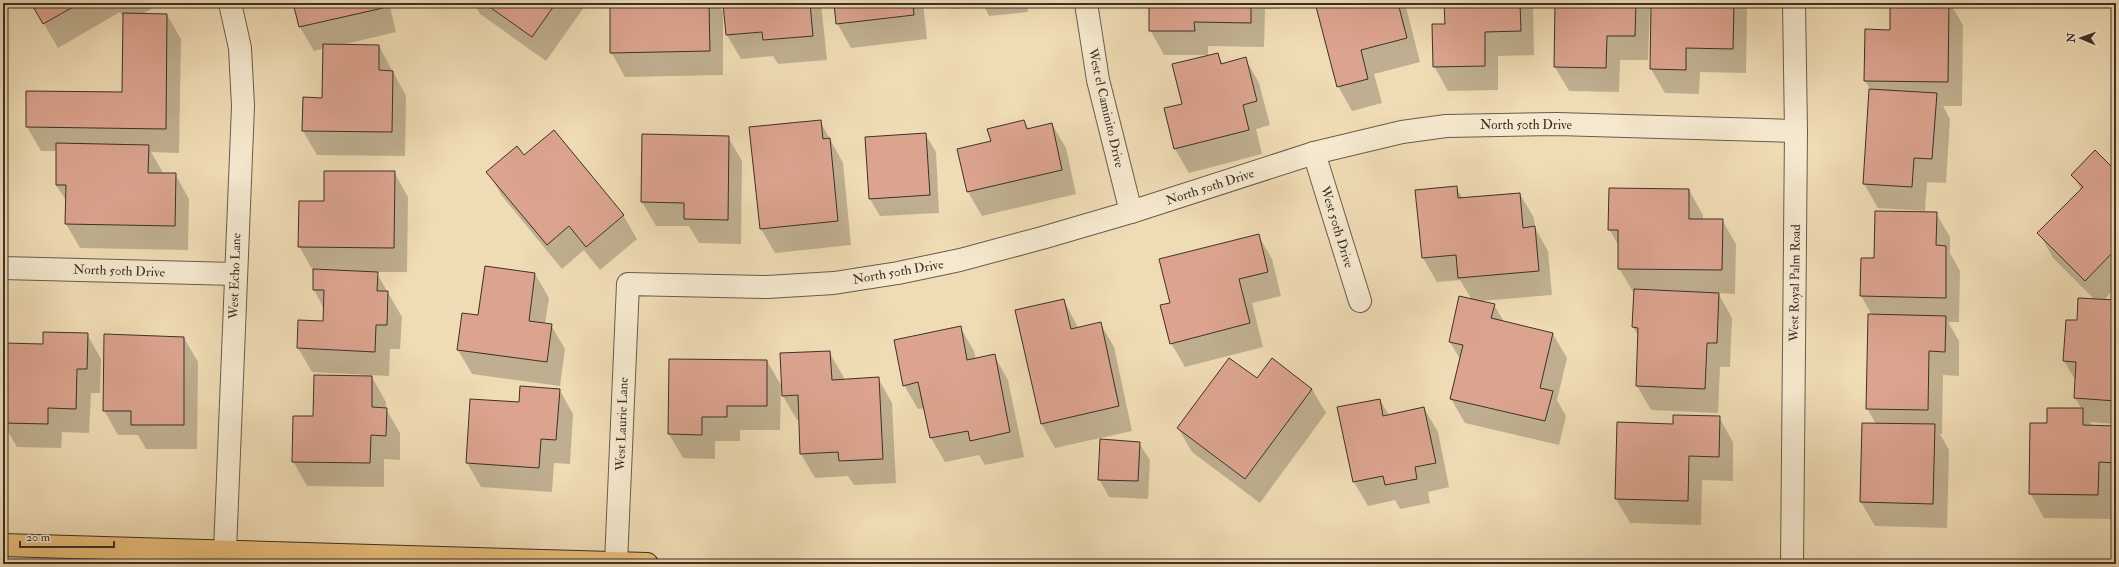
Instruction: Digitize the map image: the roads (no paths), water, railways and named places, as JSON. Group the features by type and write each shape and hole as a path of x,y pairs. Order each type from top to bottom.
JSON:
{"main road":[{"path":"3,545 647,564"}],"street":[{"name":"West Echo Lane","path":"225,551 235,274 243,106 240,48 230,3"},
{"name":"West el Caminito Drive","path":"1086,3 1086,15 1098,80 1131,212"},
{"name":"West Royal Palm Road","path":"1792,564 1796,130 1794,3"},
{"name":"North 50th Drive","path":"628,284 767,288 834,283 898,273 960,260 1131,212 1314,153 1402,132 1446,126 1557,124 1796,130"},
{"name":"West 50th Drive","path":"1314,153 1360,301"},
{"name":"North 50th Drive","path":"3,268 235,274"},
{"name":"West Laurie Lane","path":"616,563 628,284"}]}
